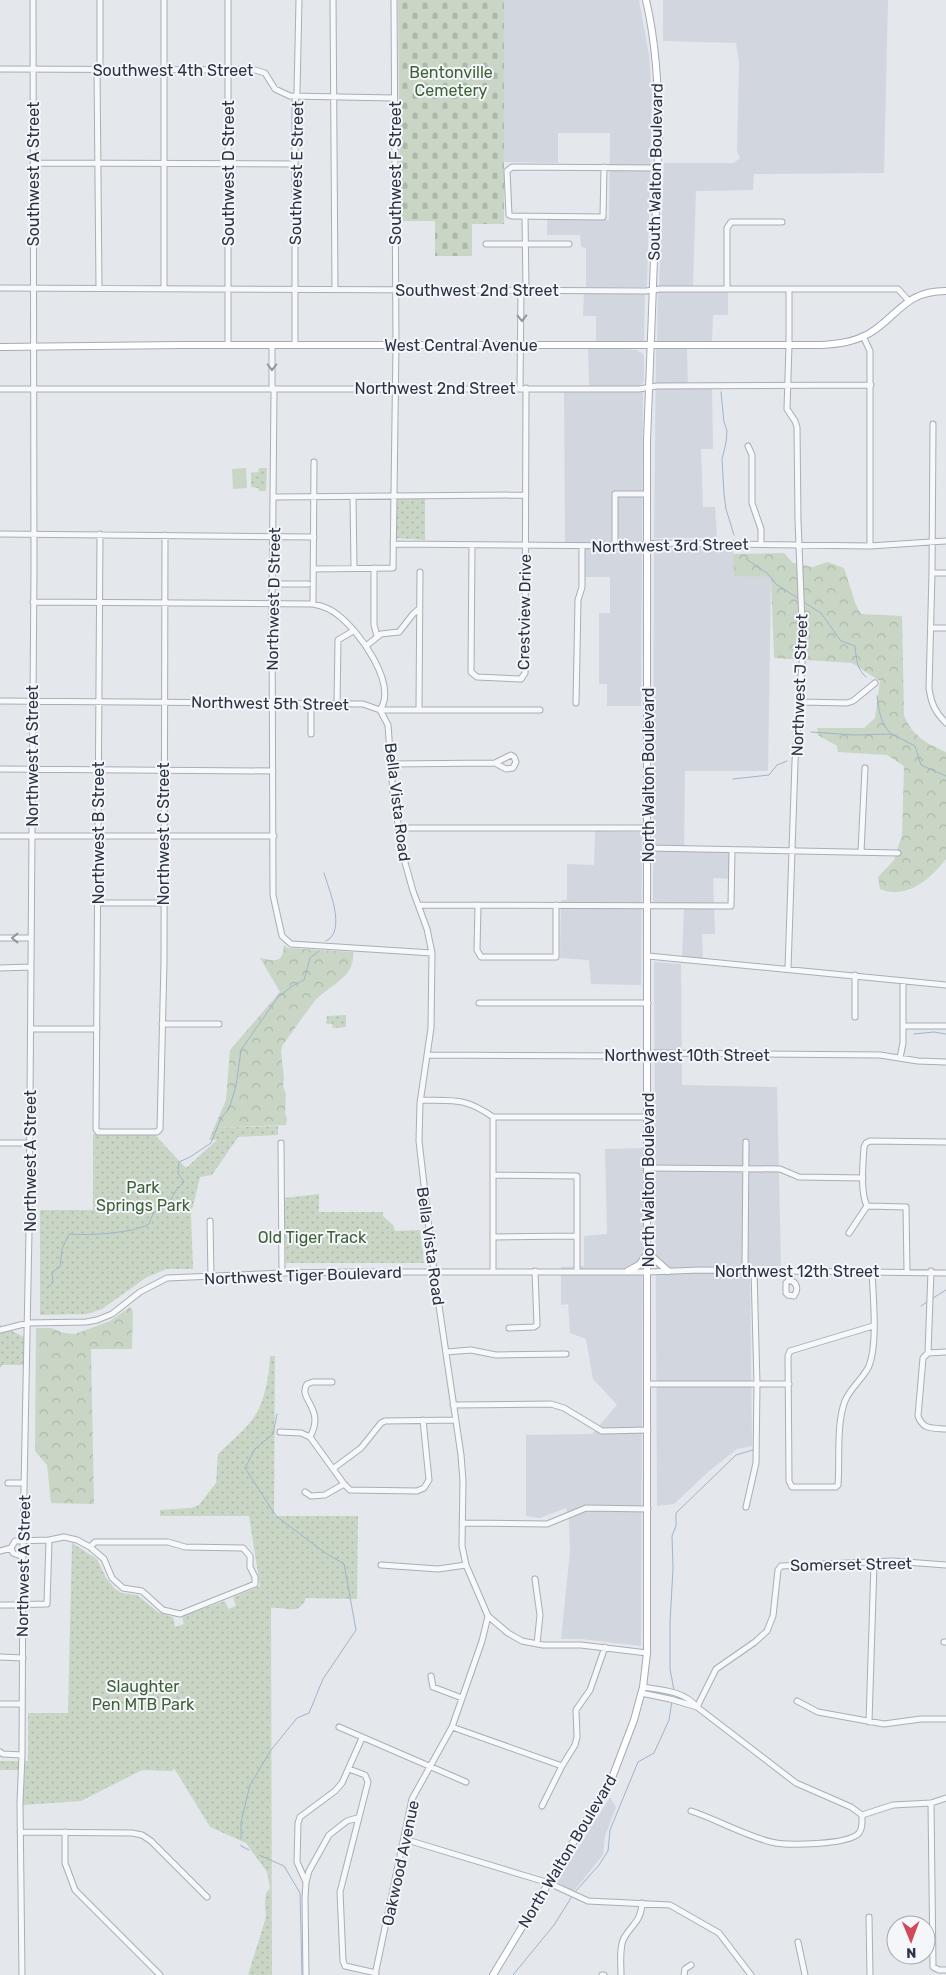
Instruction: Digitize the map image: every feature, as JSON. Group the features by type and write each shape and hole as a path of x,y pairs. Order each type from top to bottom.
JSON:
{"main road":[{"name":"South Walton Boulevard","path":"646,0 655,45 659,88 658,168 650,345"},
{"path":"909,301 930,293 946,291"},
{"name":"West Central Avenue","path":"0,347 841,344 864,336 909,301"},
{"name":"North Walton Boulevard","path":"493,1975 612,1778 629,1737 642,1690 647,1652 647,494 650,345"},
{"path":"628,1271 636,1267 648,1253 668,1271"}],"street":[{"name":"Southwest A Street","path":"33,0 34,347"},
{"path":"99,288 98,69 100,65 100,0"},
{"path":"164,0 164,288"},
{"name":"Southwest D Street","path":"228,0 228,345"},
{"name":"Southwest E Street","path":"295,345 295,164 299,0"},
{"path":"333,0 335,289"},
{"name":"Southwest F Street","path":"374,568 393,568 396,345 394,0"},
{"name":"Southwest 4th Street","path":"0,69 228,69 263,71 275,90 286,95 333,98 394,98"},
{"path":"33,163 295,164"},
{"path":"604,167 603,217 508,215 507,171 512,166 604,167 658,168"},
{"path":"525,216 526,244 522,345 525,545"},
{"path":"727,289 727,228 731,222 782,222"},
{"path":"486,244 569,244"},
{"name":"Southwest 2nd Street","path":"0,288 396,290 898,289 909,301"},
{"name":"Northwest J Street","path":"788,969 795,762 803,650 796,421 786,409 789,289"},
{"path":"864,336 870,351 871,385 870,546"},
{"name":"Northwest D Street","path":"272,345 272,384 274,388 274,536 272,584 273,895 282,936 285,941 291,944 432,953"},
{"name":"Northwest A Street","path":"22,1975 20,1832 31,1028 34,347"},
{"name":"Northwest 2nd Street","path":"0,389 648,388 871,385"},
{"path":"933,424 929,688 931,703 937,715 946,723"},
{"path":"748,446 752,455 752,503 761,529 761,544"},
{"path":"313,604 314,462"},
{"path":"615,546 615,494 647,494"},
{"path":"274,497 525,495"},
{"path":"353,497 354,568"},
{"path":"0,534 314,537"},
{"name":"Northwest B Street","path":"98,1132 96,1129 100,534"},
{"name":"Northwest C Street","path":"98,1132 157,1132 160,1129 165,535"},
{"name":"Northwest 3rd Street","path":"393,544 615,546 656,543 870,546 946,541"},
{"name":"Crestview Drive","path":"472,545 472,672 477,677 521,678 525,673 525,545"},
{"path":"576,703 578,600 582,587 582,546"},
{"path":"314,568 374,568 374,625 377,636"},
{"path":"419,708 420,572"},
{"path":"932,573 946,574"},
{"path":"272,584 308,584"},
{"path":"33,602 313,604 326,607 338,615 366,646 380,672 383,682 384,703 380,710"},
{"path":"366,646 377,636 399,632 419,609"},
{"path":"931,628 946,628"},
{"path":"337,703 338,640 353,631"},
{"path":"800,702 847,703 853,701 874,683"},
{"name":"Northwest 5th Street","path":"0,701 337,703 362,704 380,710 419,708 540,710"},
{"path":"311,703 311,734"},
{"name":"Bella Vista Road","path":"380,710 388,725 398,828 404,859 427,929 432,953 431,1028 421,1100 419,1141 434,1272 454,1405 463,1481 462,1546 466,1565 488,1616 522,1641 536,1644 605,1647 647,1652"},
{"path":"391,764 495,763"},
{"path":"861,852 865,768"},
{"path":"0,769 273,771"},
{"path":"398,828 647,828"},
{"path":"0,836 274,836"},
{"path":"648,848 898,853"},
{"path":"419,905 731,906 732,850"},
{"path":"97,903 163,903"},
{"path":"478,905 477,950 482,957 556,957 556,906"},
{"path":"0,938 31,938"},
{"path":"648,956 946,984"},
{"path":"0,968 31,967"},
{"path":"855,975 855,1017"},
{"path":"900,1058 903,1043 902,980"},
{"path":"480,1003 648,1003"},
{"path":"162,1024 219,1024"},
{"path":"903,1026 946,1026"},
{"path":"31,1028 97,1029"},
{"name":"Northwest 10th Street","path":"427,1055 637,1056 655,1053 880,1055 918,1061 946,1062"},
{"path":"421,1100 463,1101 475,1105 493,1117 648,1117"},
{"path":"493,1117 493,1271"},
{"path":"867,1206 863,1178 864,1147 866,1143 870,1141 946,1142"},
{"path":"745,1270 746,1142"},
{"path":"0,1143 29,1143"},
{"path":"281,1143 282,1272"},
{"path":"648,1168 780,1169 799,1177 808,1178 863,1178"},
{"path":"493,1175 577,1176 577,1271"},
{"path":"849,1233 867,1206"},
{"path":"867,1206 906,1207 907,1271"},
{"path":"210,1221 211,1278"},
{"path":"493,1236 577,1236"},
{"path":"746,1507 756,1463 754,1270"},
{"name":"Northwest 12th Street","path":"648,1272 754,1270 946,1273"},
{"path":"509,1328 534,1327 537,1325 535,1271"},
{"path":"788,1271 789,1280"},
{"path":"872,1271 873,1326 870,1363 866,1372 845,1400 836,1487 792,1487 788,1481 788,1356 790,1351 873,1326"},
{"name":"Northwest Tiger Boulevard","path":"0,1330 28,1323 86,1322 97,1320 112,1314 140,1292 167,1278 211,1278 282,1272 648,1272"},
{"path":"931,1272 928,1352 923,1358 918,1416 920,1423 926,1428 946,1429"},
{"path":"446,1352 470,1350 496,1355 566,1354"},
{"path":"928,1352 946,1352"},
{"path":"310,1437 315,1428 316,1416 313,1406 305,1396 304,1388 307,1384 313,1382 332,1382"},
{"path":"648,1384 789,1384"},
{"path":"454,1405 551,1404 564,1408 602,1430 648,1430"},
{"path":"280,1432 301,1433 310,1437 350,1490 417,1491 424,1488 429,1480 423,1420"},
{"path":"334,1468 362,1448 385,1421 456,1420"},
{"path":"8,1482 24,1483"},
{"path":"305,1492 311,1496 325,1495 344,1484"},
{"path":"462,1523 547,1524 586,1508 648,1509"},
{"path":"0,1551 11,1548 15,1541 71,1537 90,1547 104,1559 112,1578 117,1584 123,1588 142,1591 163,1610 180,1614 255,1584 255,1577 250,1566 250,1556 244,1548 185,1547 168,1542 95,1542 90,1547"},
{"path":"0,1605 46,1605 48,1602 49,1540"},
{"path":"11,1548 13,1553 23,1557"},
{"name":"Somerset Street","path":"697,1707 716,1669 763,1636 767,1631 772,1621 778,1570 781,1566 892,1561 946,1565"},
{"path":"868,1722 874,1563"},
{"path":"381,1565 438,1569 466,1565"},
{"path":"535,1579 540,1614 536,1644"},
{"name":"Oakwood Avenue","path":"375,1974 412,1799 452,1727 482,1641 488,1616"},
{"path":"542,1806 562,1766 575,1746 577,1738 576,1710 590,1690 605,1647"},
{"path":"0,1657 22,1658"},
{"path":"431,1676 433,1687 462,1698"},
{"path":"642,1690 672,1692 692,1700 697,1707 796,1783 850,1807 862,1815"},
{"path":"642,1690 697,1707"},
{"path":"797,1701 818,1712 884,1724 921,1719 946,1719"},
{"path":"0,1704 22,1704"},
{"path":"339,1727 466,1782"},
{"path":"452,1727 562,1766"},
{"path":"306,1882 297,1862 298,1823 300,1817 335,1791 342,1783 362,1738"},
{"path":"0,1752 3,1754 22,1755"},
{"path":"349,1769 365,1775 368,1782 357,1818 340,1892 344,1961 345,1966 349,1968 375,1974"},
{"path":"862,1815 893,1804 931,1803 946,1798"},
{"path":"931,1803 934,1967 939,1970 946,1970"},
{"path":"691,1811 762,1839 782,1844 853,1838 863,1826 862,1815"},
{"path":"306,1975 306,1882 309,1871 329,1835 348,1821 357,1818"},
{"path":"20,1832 132,1833 142,1835 151,1841 207,1896"},
{"path":"64,1832 65,1863 74,1890 160,1975"},
{"path":"404,1839 549,1884 588,1901 670,1905 719,1933 751,1975"},
{"path":"621,1975 623,1940 642,1913 642,1903"},
{"path":"869,1917 870,1975"},
{"path":"798,1942 805,1975"},
{"path":"684,1975 685,1969 691,1965"}],"shaded area":[{"path":"504,0 639,0 649,55 652,96 647,287 586,287 586,248 581,247 580,235 547,235 547,219 609,220 610,133 558,133 558,163 504,162"},
{"path":"663,0 888,0 884,173 754,174 753,190 696,191 693,286 659,286 664,163 734,163 740,158 737,151 739,63 736,43 663,41"},
{"path":"728,290 728,315 713,315 712,341 657,341 658,291"},
{"path":"584,293 645,294 644,343 596,342 596,316 583,316"},
{"path":"656,348 687,349 688,388 712,388 713,449 701,449 703,507 715,507 717,538 654,538"},
{"path":"588,349 636,350 642,353 644,356 644,381 642,384 638,386 589,386"},
{"path":"643,391 642,544 565,543 564,392"},
{"path":"654,546 733,547 734,575 771,577 768,771 685,771 684,851 731,852 730,879 713,878 715,934 702,934 703,960 682,958 684,908 653,907"},
{"path":"585,549 642,549 641,706 607,706 607,684 599,684 599,613 610,613 610,577 585,577"},
{"path":"595,831 642,832 641,985 591,984 589,960 560,958 561,900 567,900 567,864 594,865"},
{"path":"654,962 681,964 682,1085 777,1087 781,1266 750,1266 752,1446 737,1449 708,1472 674,1504 657,1506"},
{"path":"643,1148 641,1646 581,1639 561,1639 570,1552 569,1520 566,1508 540,1518 526,1516 526,1435 592,1434 617,1405 593,1379 586,1339 570,1333 568,1304 561,1305 561,1267 584,1266 584,1236 607,1234 605,1149"},
{"path":"610,1797 616,1807 605,1836 603,1855 573,1892 557,1882"}],"green space":[{"name":"Bentonville Cemetery","path":"398,0 504,0 504,224 472,224 472,256 435,256 435,221 400,221"},
{"path":"246,468 247,488 233,489 232,469"},
{"path":"259,468 267,468 266,491 259,491 258,488 251,487 251,473 258,472"},
{"path":"396,499 425,499 425,540 395,538"},
{"path":"784,553 793,563 813,567 828,562 844,568 856,605 861,614 902,616 904,715 911,728 920,738 946,752 946,859 933,874 908,890 890,892 880,889 878,877 894,860 902,835 904,766 887,755 838,752 837,746 818,735 817,728 864,728 875,718 880,681 852,663 774,658 771,577 734,576 733,554"},
{"path":"284,945 288,948 353,952 353,961 346,975 314,1002 282,1046 283,1086 286,1094 286,1125 214,1128 226,1100 230,1050 280,992 260,958 277,960 282,955"},
{"path":"346,1015 346,1027 333,1028 332,1024 326,1024 327,1016"},
{"name":"Park Springs Park","path":"278,1126 278,1135 238,1137 212,1175 200,1177 191,1214 193,1269 167,1269 147,1277 102,1309 87,1314 40,1315 40,1210 93,1210 93,1134 155,1135 186,1168 217,1140 209,1140 214,1128"},
{"name":"Old Tiger Track","path":"319,1194 319,1212 383,1212 383,1216 393,1225 395,1231 420,1230 424,1263 286,1263 284,1198"},
{"path":"130,1307 133,1312 132,1349 91,1349 94,1504 51,1503 47,1465 35,1451 36,1328 51,1328 64,1333 75,1334 110,1321"},
{"path":"0,1325 24,1337 24,1365 0,1365"},
{"name":"Slaughter Pen MTB Park","path":"270,1356 275,1356 274,1516 358,1516 357,1599 306,1598 303,1604 296,1609 271,1608 272,1975 248,1975 266,1917 266,1893 270,1888 267,1872 246,1843 210,1827 174,1768 173,1771 142,1770 81,1801 22,1805 25,1770 0,1770 0,1761 28,1761 28,1713 68,1713 72,1543 97,1559 106,1578 115,1589 122,1593 137,1595 158,1612 173,1617 175,1627 184,1624 182,1616 225,1601 228,1609 236,1606 233,1597 260,1586 249,1516 160,1516 160,1510 191,1508 199,1505 216,1483 218,1454 248,1425 260,1406 267,1381"}],"waterway":[{"path":"721,392 724,422 727,431 722,459 724,494 726,509 734,535"},
{"path":"746,559 767,573 776,584 799,599"},
{"path":"805,603 821,613 841,641 855,646 859,667 866,677"},
{"path":"877,696 882,721 891,734"},
{"path":"811,732 854,735 892,734 915,746 921,765 946,776"},
{"path":"733,779 769,775 777,765 787,761"},
{"path":"324,873 335,910 336,920 332,936 326,941"},
{"path":"48,1287 53,1283 52,1272 60,1267 62,1249 69,1234 88,1235 133,1230 149,1224 155,1212 160,1208 167,1207 175,1192 184,1182 178,1173 179,1162 211,1143 221,1118 229,1109 236,1086 241,1050 278,997 304,980 310,958 319,951"},
{"path":"914,1034 934,1032 946,1034"},
{"path":"933,1298 946,1290"},
{"path":"921,1306 927,1302"},
{"path":"241,1839 241,1822 250,1785 271,1750 297,1718 309,1713 323,1679 356,1630 344,1564 324,1552 276,1516 245,1468 255,1449 273,1434 277,1414"},
{"path":"674,1690 670,1669 670,1623 673,1568 672,1536 676,1526 676,1513 736,1455 753,1450"},
{"path":"575,1892 599,1865 608,1851 610,1830 638,1762 654,1753 669,1720 672,1701"},
{"path":"241,1845 249,1850"},
{"path":"259,1855 284,1866 300,1893 302,1975"},
{"path":"513,1975 554,1925 571,1898"}]}
